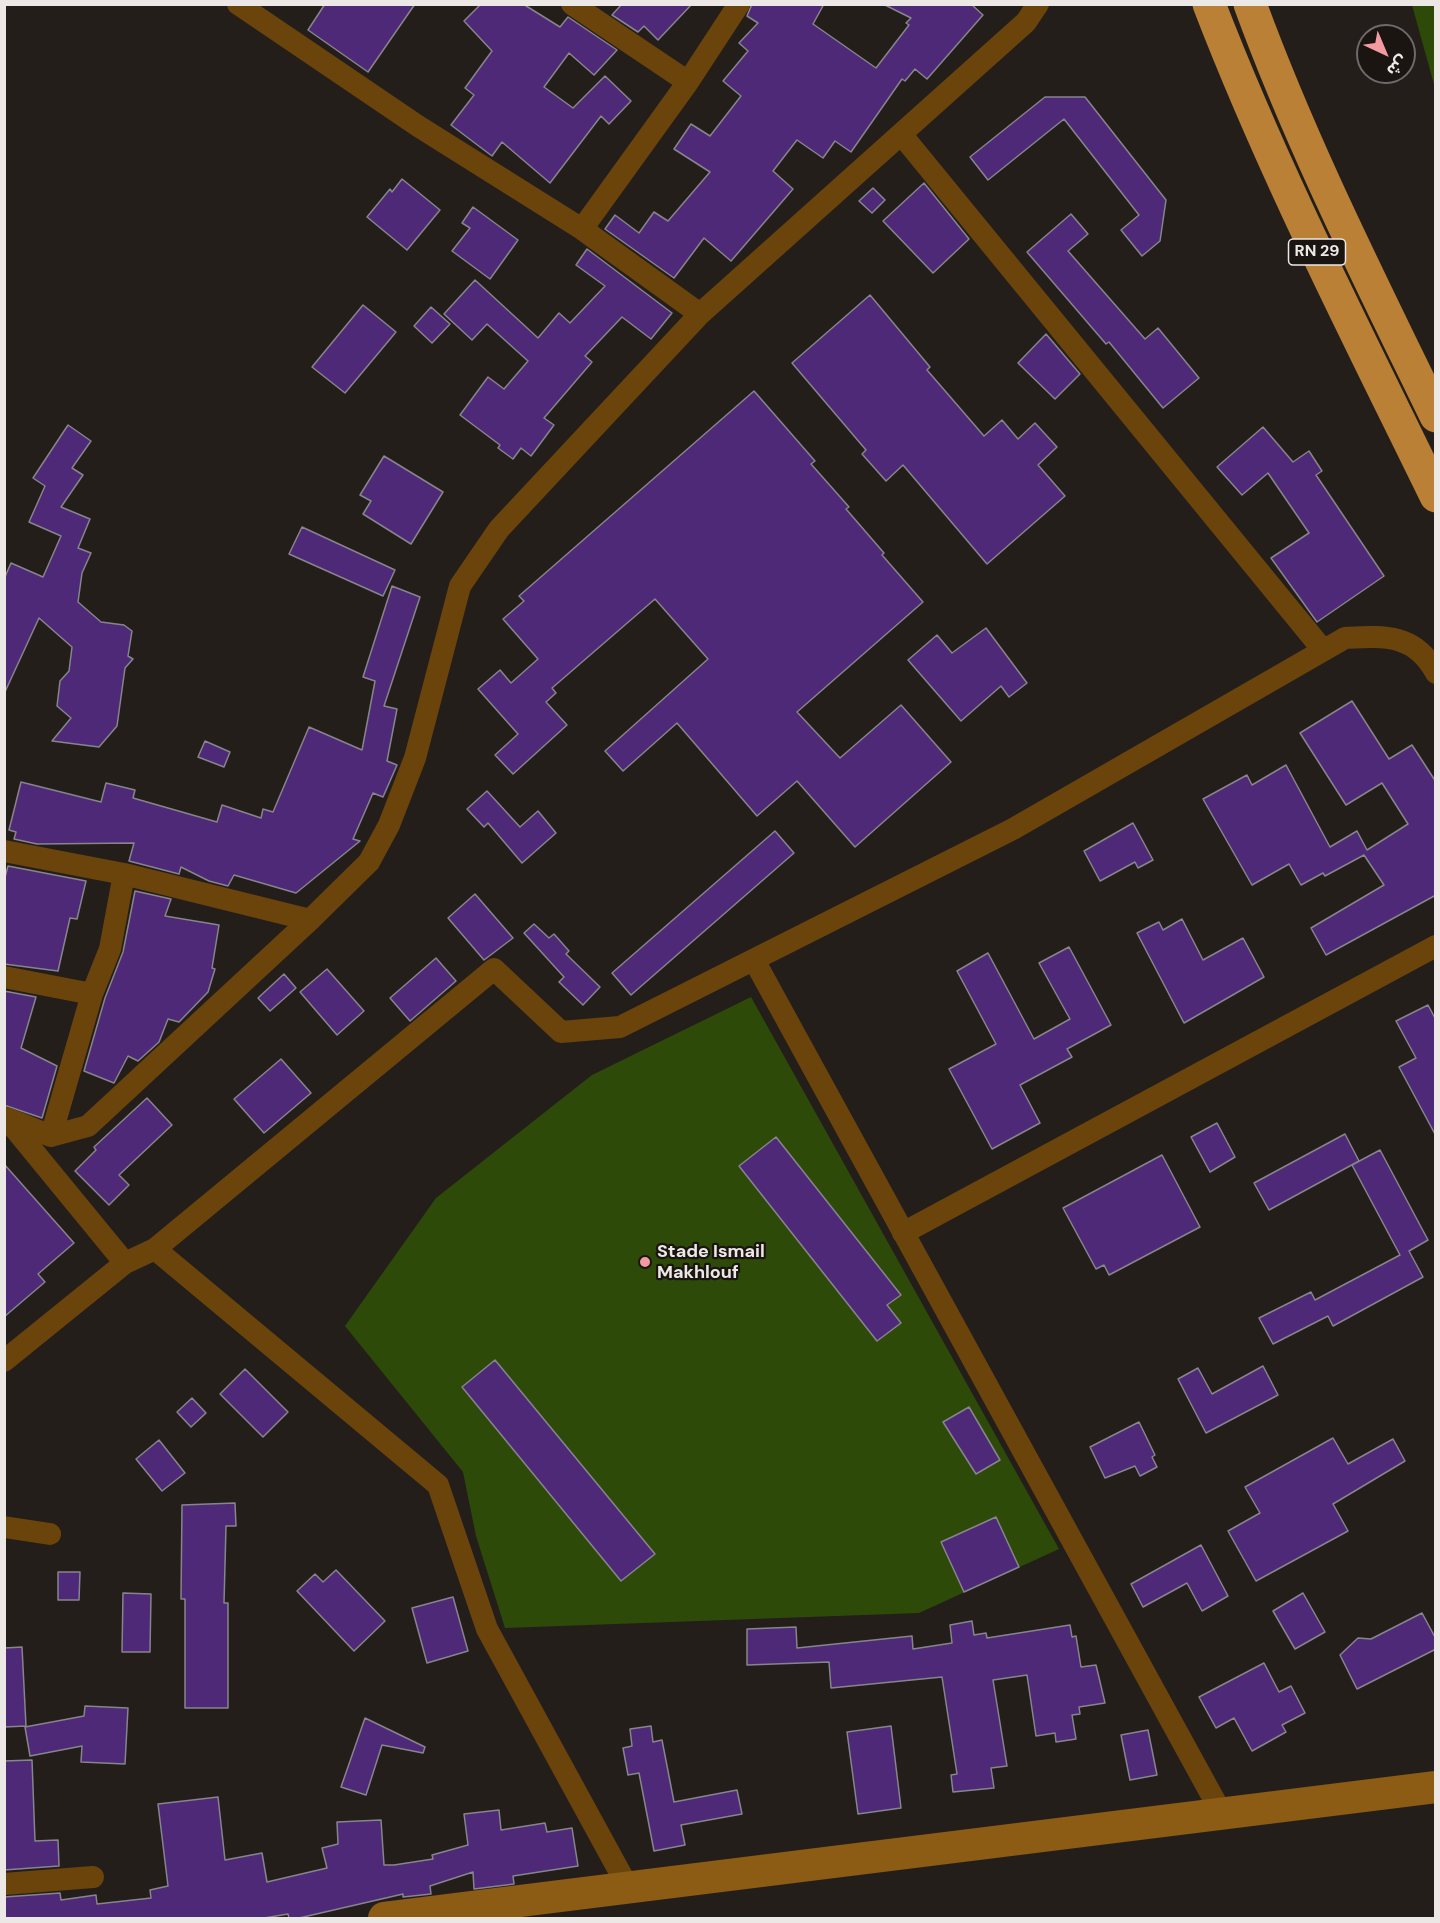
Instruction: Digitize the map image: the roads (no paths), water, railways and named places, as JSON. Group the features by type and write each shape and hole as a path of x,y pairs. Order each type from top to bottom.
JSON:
{"highway":[{"name":"RN 29","path":"1209,4 1235,72 1310,237 1436,496"},
{"name":"RN 29","path":"1250,4 1274,70 1349,236 1436,416"}],"main road":[{"path":"384,1918 421,1916 1436,1787"}],"street":[{"path":"238,4 418,126 582,229 700,314"},
{"path":"572,4 688,82"},
{"path":"582,229 688,82 740,4"},
{"path":"5,1118 51,1136 88,1126 310,920 369,862 389,825 415,758 460,586 499,529 700,314 1026,22 1038,4"},
{"path":"902,134 1323,650"},
{"path":"4,1361 125,1263 155,1249 494,969 561,1032 620,1027 1013,829 1345,638 1380,636 1402,639 1431,663 1436,673"},
{"path":"4,851 124,874 310,920"},
{"path":"51,1136 92,994 110,949 124,874"},
{"path":"903,1233 1436,946"},
{"path":"754,960 1222,1814"},
{"path":"4,977 92,994"},
{"path":"5,1118 125,1263"},
{"path":"155,1249 438,1485 487,1629 629,1889"},
{"path":"4,1527 50,1534"},
{"path":"4,1884 93,1877"}],"place":[{"name":"Stade Ismail Makhlouf","path":"645,1262"}]}
